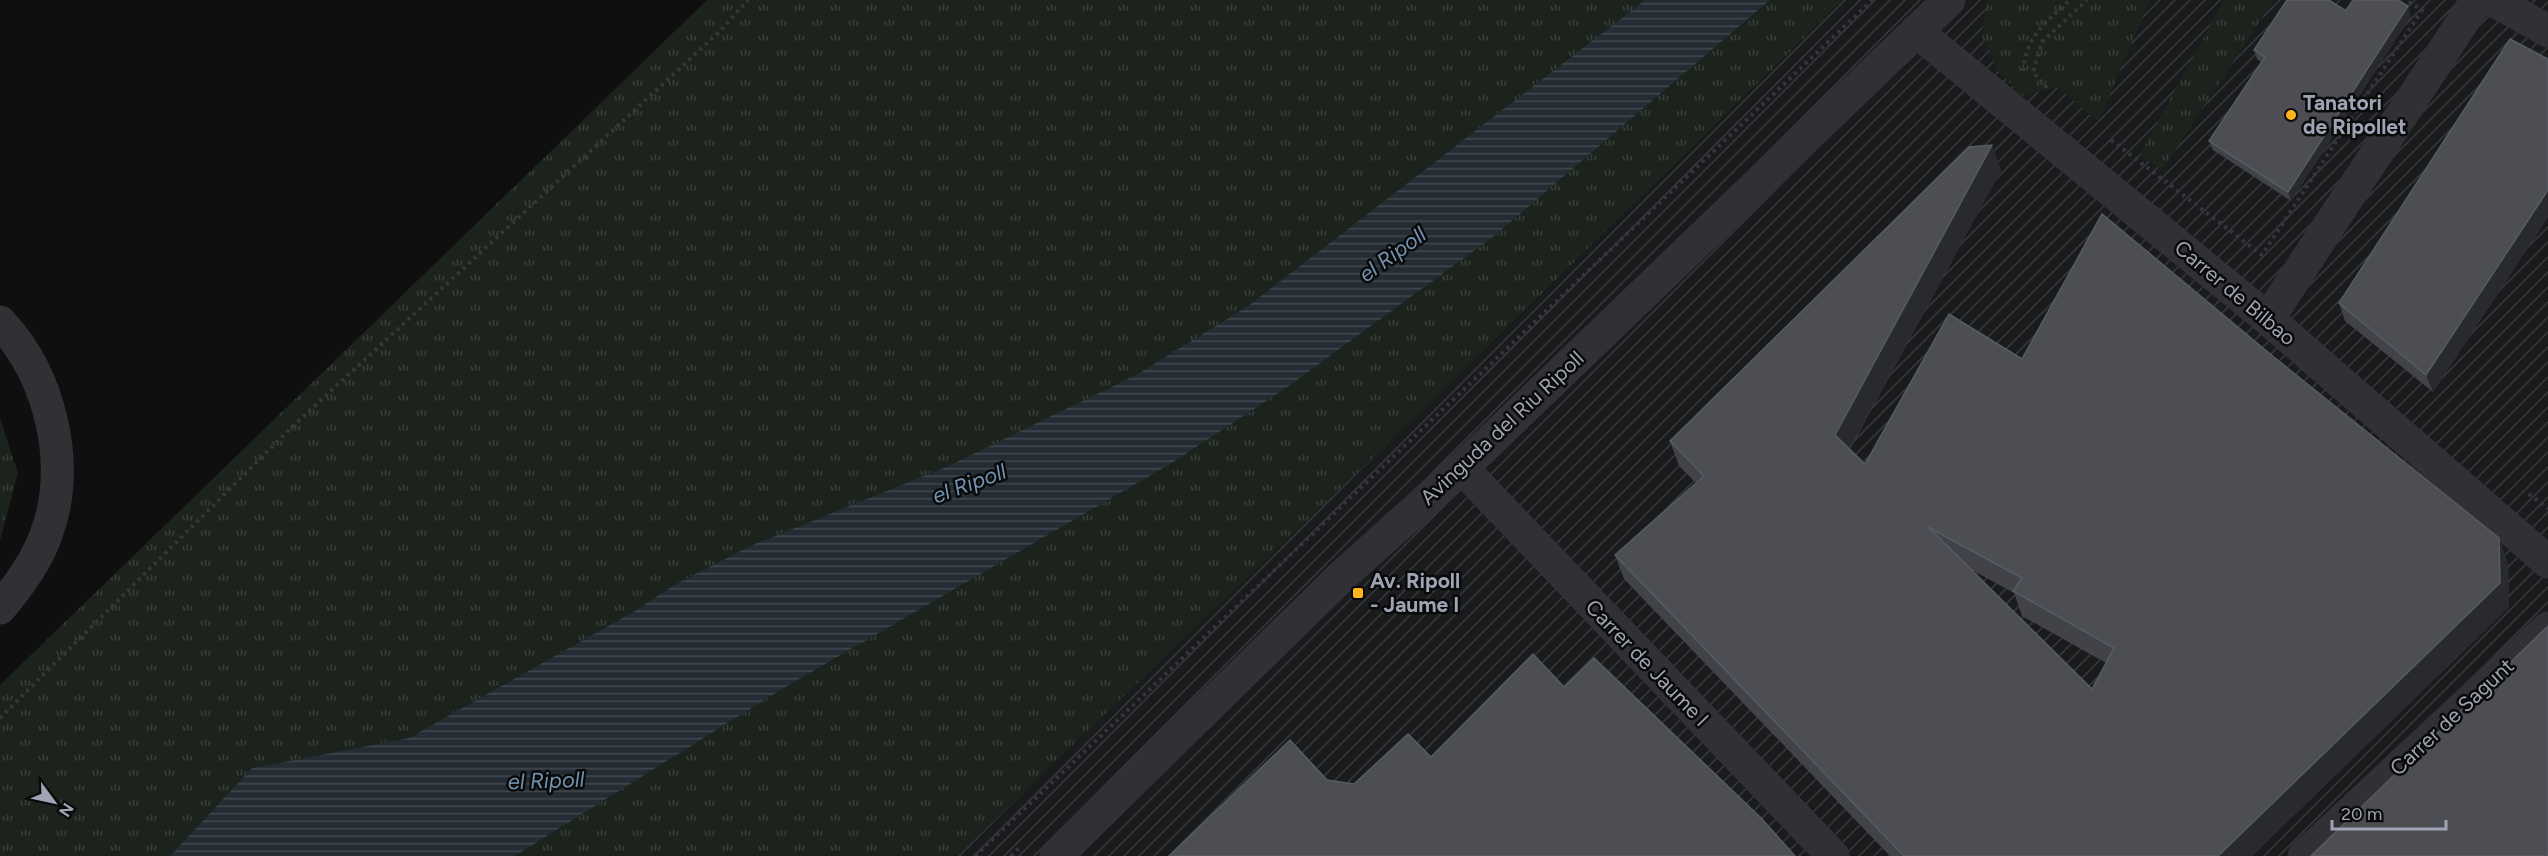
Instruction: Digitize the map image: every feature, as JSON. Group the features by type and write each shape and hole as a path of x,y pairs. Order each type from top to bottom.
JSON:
{"street":[{"name":"Avinguda del Riu Ripoll","path":"1056,856 1342,576 1462,468 1949,0"},
{"path":"2268,319 2477,0"},
{"path":"2493,0 2548,31"},
{"name":"Carrer de Bilbao","path":"1916,31 2268,319 2548,562"},
{"path":"0,322 31,364 45,397 54,429 57,498 46,536 0,608"},
{"name":"Carrer de Jaume I","path":"1462,468 1833,856"},
{"name":"Carrer de Sagunt","path":"2304,856 2548,628"}],"path":[{"path":"0,718 293,426 717,33 748,0"},
{"path":"975,856 1872,0"},
{"path":"2054,96 2033,72 2042,42 2087,0"},
{"path":"2110,140 2262,255 2422,10 2406,0"}],"shaded area":[{"path":"1843,0 2548,0 2548,856 957,856 1435,398"}],"green space":[{"path":"707,0 1645,0 1248,306 1136,375 946,467 750,546 674,585 635,611 409,738 252,768 170,856 0,856 0,685"},
{"path":"1770,0 1843,0 1435,398 957,856 515,856 779,691 1172,463 1289,386 1493,237"},
{"path":"1988,0 2150,0 2098,122 2057,87 2022,96 1998,71 1981,34"},
{"path":"2224,0 2274,0 2162,170 2140,155"},
{"path":"0,418 18,473 0,541"}],"water":[{"name":"el Ripoll","path":"1645,0 1770,0 1493,237 1289,386 1172,463 779,691 515,856 170,856 252,768 409,738 635,611 674,585 750,546 946,467 1136,375 1248,306"}],"building":[{"name":"Tanatori de Ripollet","path":"2287,0 2329,0 2346,11 2353,0 2398,0 2408,6 2288,192 2209,141 2265,57 2254,50"},
{"path":"2510,39 2548,59 2548,190 2426,375 2339,303"},
{"path":"1992,145 1835,435 1865,464 1949,314 2022,359 2102,214 2275,358 2499,538 2500,583 2218,856 1904,856 1615,555 1704,476 1670,441 1969,147","holes":["1928,527 2022,578 2013,591 2114,648 2092,689"]},
{"path":"2548,626 2548,856 2311,856"},
{"path":"1533,654 1564,687 1594,658 1761,818 1795,856 1169,856 1290,740 1327,780 1354,784 1408,734 1431,757"}],"place":[{"name":"Tanatori de Ripollet","path":"2291,115"},
{"name":"Av. Ripoll - Jaume I","path":"1358,593"}]}
